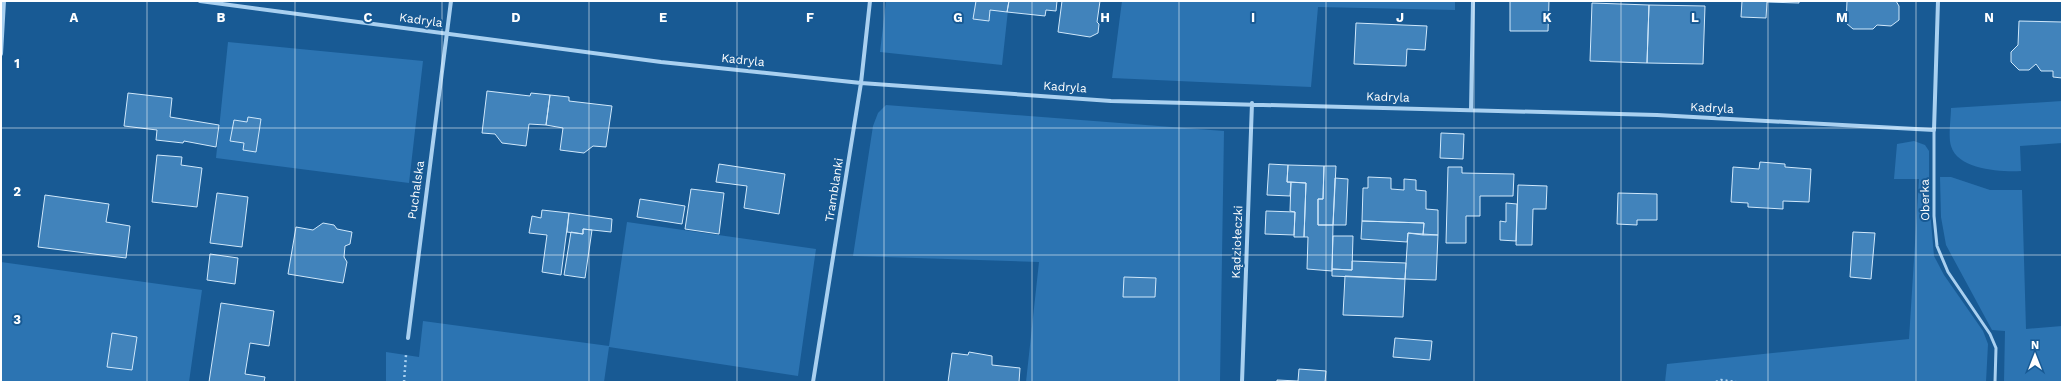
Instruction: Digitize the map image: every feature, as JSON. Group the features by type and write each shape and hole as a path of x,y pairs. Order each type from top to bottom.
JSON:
{"street":[{"path":"1,54 4,1"},
{"name":"Kadryla","path":"200,1 661,62 861,83 1111,101 1252,103 1657,115 1934,130"},
{"name":"Puchalska","path":"408,338 451,1"},
{"name":"Tramblanki","path":"813,382 861,83 870,1"},
{"path":"1471,110 1473,1"},
{"name":"Oberka","path":"1934,130 1938,1"},
{"name":"Kądziołeczki","path":"1242,382 1252,103"}],"lane":[{"name":"Oberka","path":"1934,130 1934,216 1937,246 1948,272 1990,334 1996,348 1995,382"}],"path":[{"path":"404,382 408,338"},
{"path":"1716,382 1721,380 1736,382"}],"shaded area":[{"path":"886,1 1009,1 1002,65 880,52"},
{"path":"1122,1 1455,1 1455,10 1318,7 1311,87 1112,78"},
{"path":"228,42 423,61 409,183 216,158"},
{"path":"2062,101 2062,143 2020,146 2021,171 1992,170 1971,165 1955,154 1951,146 1951,108"},
{"path":"886,105 1224,131 1220,382 1026,382 1039,262 853,256 873,126 878,113"},
{"path":"1914,141 1925,145 1929,151 1929,199 1934,256 1944,275 1983,331 1988,344 1986,382 1665,382 1667,364 1909,339 1919,179 1894,179 1897,144"},
{"path":"1940,177 1951,177 1990,190 2022,190 2026,329 2062,326 2062,382 2004,382 2005,331 1992,330 1946,245 1941,217"},
{"path":"627,222 816,249 798,376 609,347 604,382 386,382 386,352 419,357 423,321 609,346"},
{"path":"1,262 202,290 189,382 1,382"}],"building":[{"path":"976,1 1009,1 1007,12 990,10 989,21 973,19"},
{"path":"1009,1 1057,1 1056,11 1046,10 1045,16 1007,12"},
{"path":"1062,1 1100,1 1097,22 1099,24 1098,33 1090,37 1058,32"},
{"path":"1510,1 1549,1 1548,31 1510,31"},
{"path":"1742,1 1799,1 1799,3 1767,2 1766,18 1741,17"},
{"path":"1847,1 1896,1 1899,6 1899,20 1891,26 1877,25 1873,29 1853,29 1846,23"},
{"path":"1592,3 1649,5 1647,63 1590,61"},
{"path":"1649,5 1705,6 1703,64 1647,63"},
{"path":"2019,21 2062,22 2062,78 2053,77 2053,71 2041,71 2036,64 2029,70 2019,70 2011,62 2011,52 2018,45"},
{"path":"1356,23 1427,26 1425,50 1407,49 1406,66 1354,64"},
{"path":"487,91 530,96 531,93 550,95 546,125 529,124 526,146 502,143 495,134 482,133"},
{"path":"128,93 172,98 170,117 219,125 216,147 184,141 183,143 156,140 157,130 124,126"},
{"path":"550,95 569,97 569,101 612,106 606,147 593,146 584,153 560,150 563,128 546,125"},
{"path":"248,117 261,119 256,152 243,150 244,143 230,141 234,120 247,122"},
{"path":"1441,133 1464,134 1463,159 1440,158"},
{"path":"157,155 182,157 181,165 202,168 197,207 152,202"},
{"path":"1760,162 1785,164 1785,167 1811,169 1809,202 1783,201 1783,209 1748,207 1748,203 1731,202 1733,167 1759,169"},
{"path":"719,164 785,174 779,214 744,208 747,186 716,182"},
{"path":"1269,164 1288,165 1287,182 1291,182 1290,196 1267,195"},
{"path":"1288,165 1324,166 1323,199 1318,199 1318,225 1333,225 1332,271 1307,269 1308,237 1304,237 1306,183 1287,182"},
{"path":"1324,166 1336,166 1333,225 1318,225 1318,199 1323,199"},
{"path":"1448,167 1462,167 1462,173 1514,174 1513,196 1480,196 1480,216 1466,216 1466,243 1446,243"},
{"path":"1368,177 1391,178 1391,189 1404,190 1404,179 1416,180 1416,190 1426,191 1426,209 1438,210 1438,235 1423,235 1424,223 1362,221 1363,188 1368,188"},
{"path":"1335,178 1348,179 1346,225 1333,225"},
{"path":"1291,182 1306,183 1304,237 1294,237 1295,212 1290,211"},
{"path":"1518,185 1547,186 1546,209 1533,209 1532,245 1516,245"},
{"path":"691,189 724,193 719,234 685,229"},
{"path":"217,193 248,197 242,247 210,243"},
{"path":"1618,193 1657,194 1657,220 1637,220 1637,225 1617,224"},
{"path":"45,195 109,204 106,222 130,226 126,258 38,247"},
{"path":"640,199 685,206 682,224 637,217"},
{"path":"1506,203 1517,204 1516,241 1500,240 1500,221 1506,222"},
{"path":"542,210 569,213 561,275 542,272 547,235 529,233 532,216 541,218"},
{"path":"1266,211 1295,212 1294,235 1265,234"},
{"path":"569,213 612,219 611,232 583,229 583,234 567,232"},
{"path":"1362,221 1424,223 1423,235 1408,233 1407,242 1361,239"},
{"path":"323,223 334,225 337,229 352,232 350,244 345,246 344,257 347,262 343,283 288,274 296,227 313,230"},
{"path":"583,229 592,230 585,278 564,275 571,232 583,234"},
{"path":"1853,232 1875,233 1871,279 1850,277"},
{"path":"1408,233 1438,235 1436,280 1405,279"},
{"path":"1333,236 1353,236 1352,270 1332,269"},
{"path":"210,254 238,258 235,284 207,280"},
{"path":"1352,261 1406,263 1405,279 1332,276 1332,269 1352,270"},
{"path":"1345,276 1405,279 1403,317 1343,315"},
{"path":"1124,277 1156,278 1155,297 1123,297"},
{"path":"221,303 274,311 269,346 250,343 245,374 265,377 264,382 209,382"},
{"path":"112,333 137,337 132,370 107,367"},
{"path":"1395,338 1432,341 1430,360 1393,357"},
{"path":"969,352 992,356 992,365 1020,368 1019,382 948,382 952,353 968,355"},
{"path":"1299,369 1326,371 1325,382 1277,382 1277,380 1298,381"}]}
